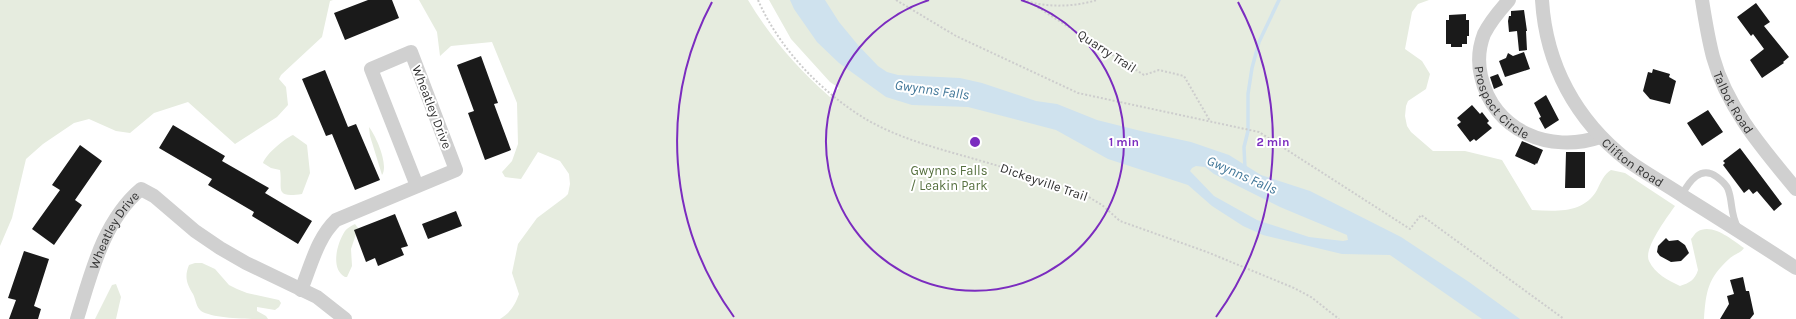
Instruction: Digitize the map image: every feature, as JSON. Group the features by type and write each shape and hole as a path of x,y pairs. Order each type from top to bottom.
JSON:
{"street":[{"name":"Prospect Circle","path":"1509,0 1498,13 1484,35 1480,53 1480,71 1484,87 1492,104 1520,132 1539,140 1560,144 1575,144 1600,137"},
{"name":"Clifton Road","path":"1542,0 1548,44 1555,67 1567,91 1584,117 1600,137 1628,161 1796,268"},
{"name":"Talbot Road","path":"1702,0 1714,58 1738,113 1754,137 1796,189"},
{"name":"Wheatley Drive","path":"301,290 322,237 328,227 336,220 456,170 411,52 370,69 417,186"},
{"name":"Wheatley Drive","path":"77,319 94,265 108,232 121,210 141,189 154,196 195,231 220,248 246,263 301,290 317,296 345,319"}],"lane":[{"path":"1682,195 1689,183 1696,175 1700,173 1712,174 1719,178 1728,189 1734,222 1740,232"}],"path":[{"name":"Dickeyville Trail","path":"758,0 764,13 783,42 810,75 840,101 865,118 904,137 1082,193 1102,205 1120,221 1206,252 1294,288 1311,297 1339,319"},
{"path":"896,0 956,36 1078,93 1259,132 1410,229 1421,215 1564,319"},
{"path":"1023,0 1031,3 1062,6 1097,0"},
{"name":"Quarry Trail","path":"1031,3 1144,75 1159,70 1184,76 1210,121"}],"green space":[{"path":"0,0 333,0 330,1 322,37 281,75 279,79 286,87 288,105 277,117 235,144 188,102 154,113 130,133 116,131 89,119 74,123 43,144 26,159 12,218 0,246"},
{"name":"Gwynns Falls / Leakin Park","path":"419,0 748,0 785,52 830,97 839,88 830,82 791,39 769,0 1429,0 1418,4 1412,12 1405,49 1422,61 1430,74 1426,89 1408,101 1405,116 1407,126 1411,132 1433,151 1465,151 1502,160 1532,210 1551,211 1577,207 1591,198 1601,181 1611,170 1625,173 1675,206 1657,233 1648,256 1649,261 1658,273 1680,286 1691,281 1698,270 1691,239 1697,232 1703,229 1709,229 1722,233 1744,248 1729,259 1712,279 1707,293 1704,319 500,319 512,308 519,294 512,273 518,244 537,218 568,194 570,184 569,174 560,161 538,152 521,179 505,177 502,172 512,161 518,144 517,103 492,42 451,46 440,56 437,32"},
{"path":"369,127 375,137 383,158 384,170 382,175 370,136"},
{"path":"293,135 307,145 310,173 302,194 287,195 281,191 280,170 271,168 263,163 276,147"},
{"path":"355,224 358,228 351,249 352,266 347,277 345,277 340,273 336,262 336,256 342,236 348,228"},
{"path":"202,263 215,269 229,285 237,289 247,293 279,300 281,303 275,310 257,307 257,311 266,316 268,319 242,319 207,314 199,309 187,280 189,265"},
{"path":"116,284 121,297 116,319 95,319 112,285"}],"water":[{"name":"Gwynns Falls","path":"790,0 825,0 839,22 858,45 878,66 887,72 898,75 960,78 982,83 1036,101 1057,104 1097,120 1191,142 1229,155 1261,175 1310,191 1401,237 1469,282 1520,319 1482,319 1390,255 1342,254 1263,235 1243,226 1212,206 1188,185 1108,159 1056,130 968,107 912,105 886,97 839,63 817,42 794,9","holes":["1196,166 1205,167 1214,174 1280,207 1347,235 1348,240 1343,241 1309,237 1257,220 1214,196 1190,171"]}],"building":[{"path":"368,0 392,0 399,18 345,40 334,13"},
{"path":"1756,3 1770,22 1764,26 1789,57 1783,62 1784,63 1762,78 1750,60 1764,49 1753,34 1751,36 1737,17"},
{"path":"1524,10 1527,31 1527,50 1519,51 1517,31 1509,32 1508,21 1509,16 1511,16 1511,11"},
{"path":"1466,14 1466,20 1469,20 1469,36 1467,36 1467,44 1462,44 1462,47 1451,47 1451,44 1446,44 1446,20 1449,20 1449,15"},
{"path":"1524,52 1530,69 1505,77 1499,61 1506,58 1508,53 1513,56"},
{"path":"481,56 498,103 494,104 511,150 485,160 468,113 474,111 457,65"},
{"path":"1653,69 1670,74 1669,77 1676,81 1670,104 1650,99 1643,91 1648,72 1652,73"},
{"path":"325,70 348,127 356,124 380,180 355,190 332,134 326,136 302,79"},
{"path":"1498,74 1503,85 1494,89 1490,77"},
{"path":"1546,95 1559,120 1545,129 1539,118 1541,117 1534,103"},
{"path":"1472,105 1480,114 1482,112 1489,121 1487,123 1492,128 1476,141 1474,139 1470,142 1457,125 1461,122 1457,118"},
{"path":"1708,110 1723,132 1702,146 1687,123"},
{"path":"173,125 225,156 222,161 269,188 265,193 312,221 298,244 252,216 254,212 208,185 212,179 159,148"},
{"path":"1522,141 1543,150 1537,164 1536,163 1535,165 1515,156"},
{"path":"80,145 102,161 75,200 82,205 54,245 32,229 60,190 52,185"},
{"path":"1740,148 1782,204 1774,211 1757,191 1753,194 1749,189 1744,193 1723,165 1725,163 1723,161"},
{"path":"1566,152 1585,152 1585,188 1565,188"},
{"path":"456,211 462,226 428,239 422,224"},
{"path":"395,214 408,246 401,248 404,255 378,266 375,258 366,262 354,230"},
{"path":"1666,238 1669,241 1678,240 1685,245 1689,253 1681,261 1671,262 1660,256 1657,252 1658,246"},
{"path":"24,251 49,259 34,306 41,309 38,319 9,319 16,300 8,298"},
{"path":"1743,277 1746,291 1749,291 1754,314 1750,319 1720,319 1729,304 1727,296 1734,294 1730,280"}],"waterway":[{"path":"1245,169 1244,147 1248,131 1248,94 1252,68 1259,42 1279,0"}]}
